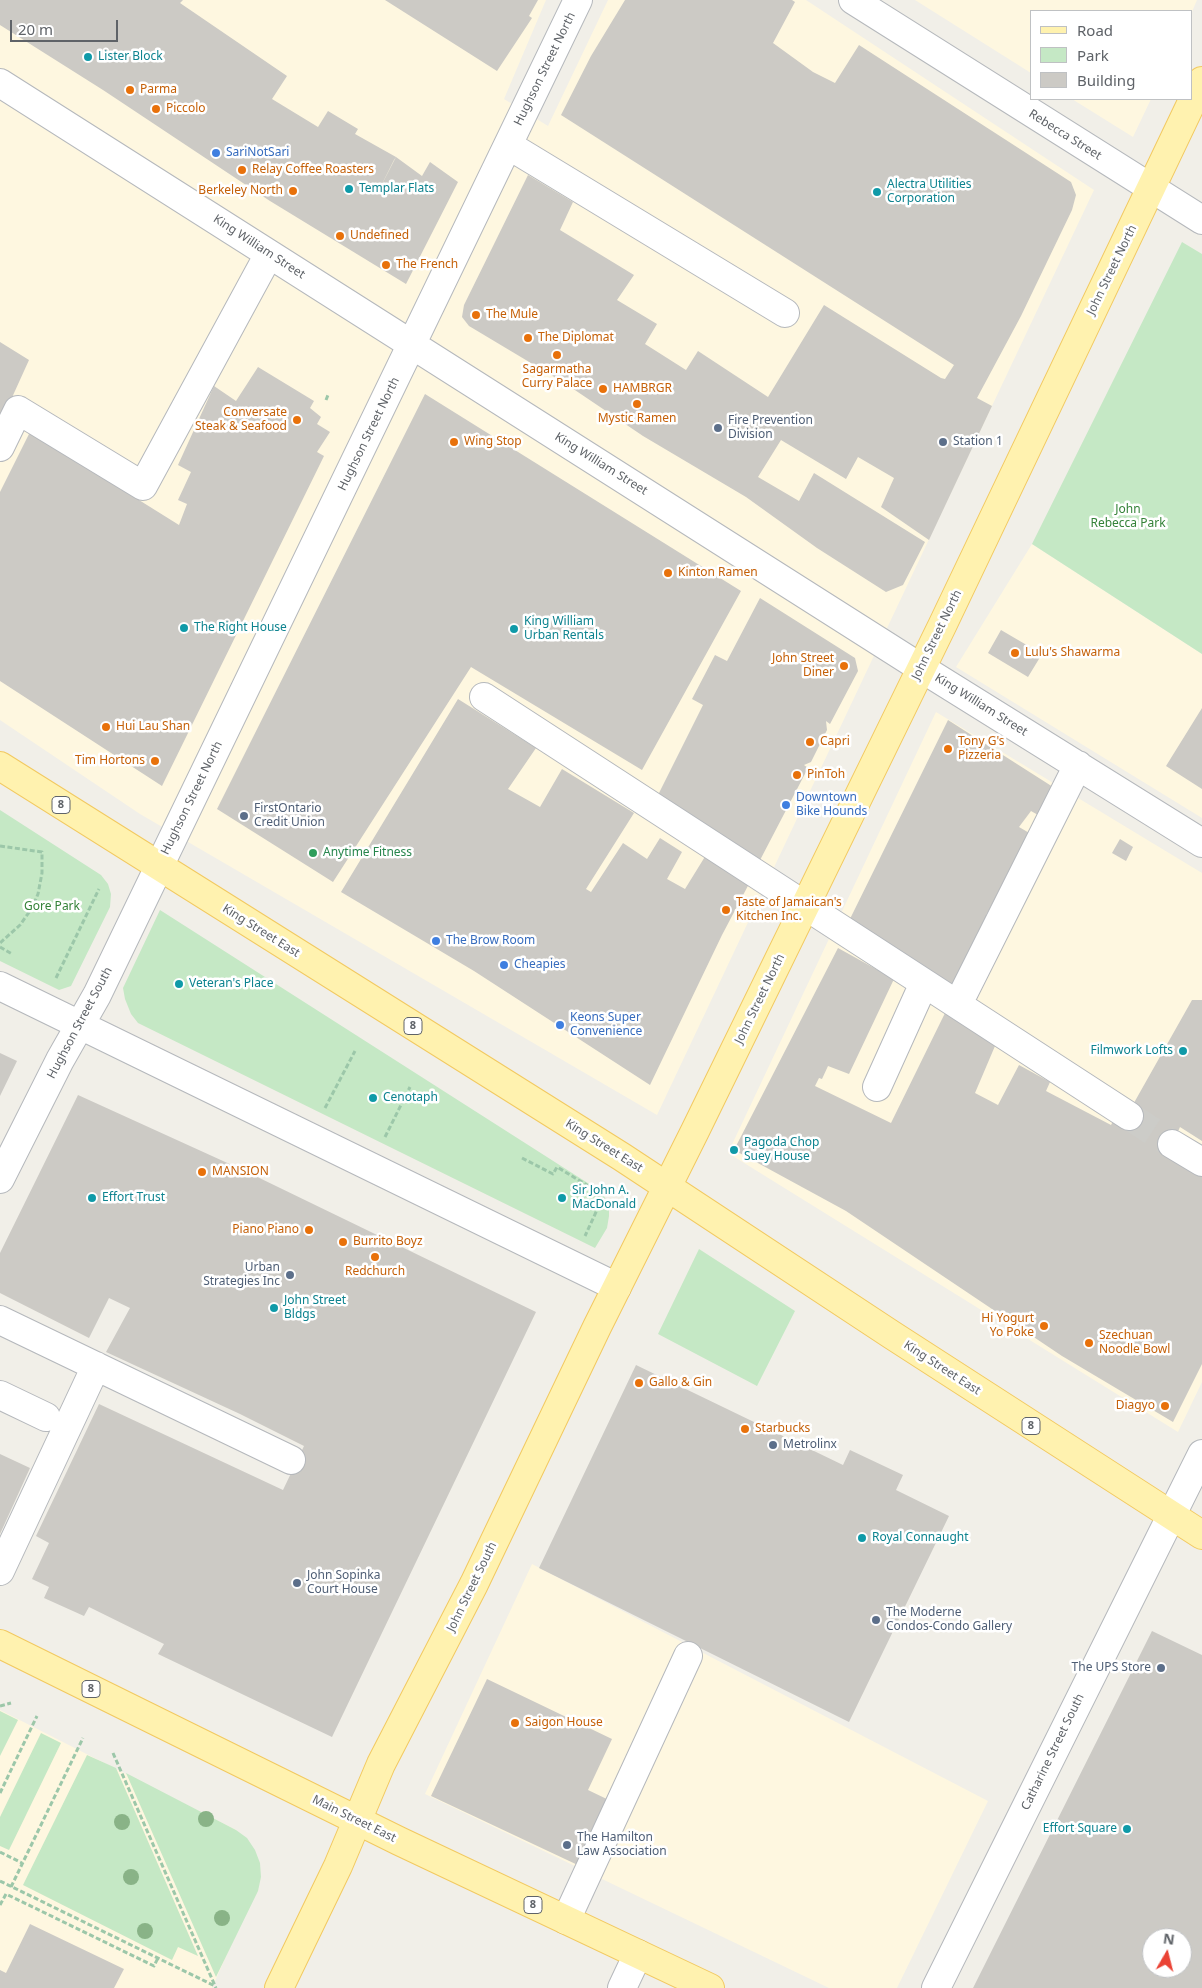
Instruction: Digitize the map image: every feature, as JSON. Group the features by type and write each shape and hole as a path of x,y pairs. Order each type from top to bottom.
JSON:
{"main road":[{"name":"John Street North","path":"667,1187 921,668 1202,81"},
{"name":"King Street East","path":"0,766 667,1187 1202,1535"},
{"name":"John Street South","path":"279,1988 338,1866 381,1764 474,1584 667,1187"},
{"name":"Main Street East","path":"0,1644 357,1820 710,1988"}],"street":[{"name":"Hughson Street North","path":"159,867 578,0"},
{"name":"Rebecca Street","path":"853,0 1202,220"},
{"name":"King William Street","path":"0,83 921,668 1202,843"},
{"path":"508,145 785,313"},
{"path":"0,447 18,410 143,486 269,254"},
{"path":"484,697 806,904 1129,1116"},
{"path":"958,1004 1078,765"},
{"name":"Hughson Street South","path":"0,1179 79,1024 97,996 159,867"},
{"path":"877,1087 924,983"},
{"path":"0,986 617,1287"},
{"path":"1172,1144 1202,1162"},
{"path":"0,1320 291,1460"},
{"path":"0,1571 96,1366"},
{"path":"0,1395 46,1417"},
{"name":"Catharine Street South","path":"936,1988 1202,1454"},
{"path":"566,1920 688,1656"},
{"path":"622,1988 638,1954"}],"path":[{"path":"326,400 328,395"},
{"path":"0,846 42,852 42,872 38,894 32,908 20,925 0,943"},
{"path":"57,976 100,889"},
{"path":"324,1108 355,1051"},
{"path":"384,1138 410,1086"},
{"path":"522,1158 553,1174 557,1167 590,1187 602,1199 584,1238"},
{"path":"0,1706 12,1703"},
{"path":"0,1793 37,1716"},
{"path":"11,1887 83,1738"},
{"path":"113,1753 215,1987"},
{"path":"0,1852 22,1863"},
{"path":"0,1882 215,1987"},
{"path":"0,1905 6,1894 154,1966 158,1958"}],"shaded area":[{"path":"0,0 546,0 504,99 548,126 608,0 806,0 1094,190 657,1115 140,814 0,720"},
{"path":"915,0 1197,0 1192,12 1192,10 1030,10 1030,72"},
{"path":"1074,100 1151,100 1133,137"},
{"path":"1032,544 1202,654 1202,818 956,667"},
{"path":"936,712 1202,873 1202,1382 1178,1432 728,1153"},
{"path":"532,1564 988,1801 897,1988 829,1988 425,1794"},
{"path":"0,1710 236,1830 261,1877 212,1988 0,1988"}],"green space":[{"name":"John Rebecca Park","path":"1182,242 1202,254 1202,654 1032,544"},
{"name":"Gore Park","path":"0,810 101,875 108,884 111,894 110,907 71,986 59,990 0,961"},
{"path":"160,910 594,1187 603,1194 609,1206 607,1228 595,1248 138,1023 131,1014 123,988"},
{"path":"699,1249 795,1311 757,1386 658,1334"},
{"path":"0,1711 18,1720 0,1756"},
{"path":"41,1733 61,1743 9,1850 0,1846 0,1817"},
{"path":"87,1755 116,1768 198,1956 178,1947 172,1960 23,1885"},
{"path":"126,1773 236,1830 247,1838 255,1850 260,1863 261,1877 258,1891 216,1977"}],"building":[{"path":"0,0 183,0 180,3 287,76 272,99 318,127 328,111 358,129 355,134 396,157 422,176 430,162 458,182 406,284 270,201 103,90 0,25"},
{"path":"385,0 538,0 529,16 532,18 497,71"},
{"path":"625,0 792,0 795,2 773,43 813,72 835,83 859,45 1071,182 1076,195 1072,210 1021,316 977,398 992,406 929,540 881,507 894,478 858,457 846,479 781,440 758,477 799,501 814,473 925,542 903,585 886,592 817,548 746,497 643,436 566,384 469,326 462,317 464,305 528,175 573,202 560,230 634,275 617,300 657,324 645,344 686,370 698,351 768,397 824,305 941,378 945,379 954,365 561,115 591,56"},
{"path":"0,342 29,360 0,424"},
{"path":"258,367 314,401 310,408 321,417 317,424 330,432 317,452 324,456 162,786 0,681 0,492 30,432 179,525 187,504 178,500 191,472 178,465 214,386 236,401"},
{"name":"King William Urban Rentals","path":"425,394 741,591 642,770 471,667 333,882 217,809"},
{"path":"760,598 855,658 858,671 830,724 826,721 827,730 811,762 804,765 808,768 758,864 654,803 703,705 692,699 715,655 727,661"},
{"name":"Lulu's Shawarma","path":"1001,630 1042,654 1028,677 988,653"},
{"path":"458,699 536,748 508,789 540,807 562,769 634,813 586,889 591,892 623,843 647,859 660,838 682,852 667,879 685,889 706,855 751,880 722,935 650,1085 474,971 341,892"},
{"path":"1202,708 1202,789 1166,766"},
{"path":"948,720 1053,787 1038,815 1031,811 1019,827 1031,834 986,915 990,917 951,990 847,925"},
{"path":"1120,839 1133,847 1126,861 1112,853"},
{"path":"838,948 894,979 849,1074 828,1066 822,1079 819,1078 815,1086 891,1123 946,1011 995,1046 975,1093 998,1105 1019,1065 1050,1082 1046,1091 1111,1125 1116,1116 1126,1124 1135,1101 1192,1000 1202,1000 1202,1141 1180,1127 1169,1151 1202,1172 1202,1364 1173,1422 1062,1356 846,1211 734,1150"},
{"path":"0,1053 17,1061 0,1096"},
{"path":"78,1095 245,1171 536,1312 332,1737 158,1654 164,1644 89,1607 84,1616 44,1598 49,1587 32,1579 49,1543 36,1536 99,1404 283,1490 304,1446 106,1352 130,1308 109,1298 89,1338 0,1293 0,1253"},
{"path":"636,1365 843,1465 850,1450 903,1475 896,1490 949,1516 849,1722 539,1568"},
{"path":"0,1454 30,1468 0,1534"},
{"name":"Effort Square","path":"1152,1631 1202,1655 1202,1988 973,1988"},
{"path":"487,1679 612,1739 588,1790 613,1802 582,1867 431,1796"},
{"path":"30,1924 124,1969 114,1988 0,1988 0,1970 6,1973"}],"tunnel":[{"path":"1129,1116 1172,1144"}],"place":[{"name":"Lister Block","path":"88,57"},
{"name":"Parma","path":"130,90"},
{"name":"Piccolo","path":"156,109"},
{"name":"SariNotSari","path":"216,153"},
{"name":"Relay Coffee Roasters","path":"242,170"},
{"name":"Templar Flats","path":"349,189"},
{"name":"Berkeley North","path":"293,191"},
{"name":"Alectra Utilities Corporation","path":"877,192"},
{"name":"Undefined","path":"340,236"},
{"name":"The French","path":"386,265"},
{"name":"The Mule","path":"476,315"},
{"name":"The Diplomat","path":"528,338"},
{"name":"Sagarmatha Curry Palace","path":"557,355"},
{"name":"HAMBRGR","path":"603,389"},
{"name":"Mystic Ramen","path":"637,404"},
{"name":"Conversate Steak & Seafood","path":"297,420"},
{"name":"Fire Prevention Division","path":"718,428"},
{"name":"Wing Stop","path":"454,442"},
{"name":"Station 1","path":"943,442"},
{"name":"Kinton Ramen","path":"668,573"},
{"name":"The Right House","path":"184,628"},
{"name":"King William Urban Rentals","path":"514,629"},
{"name":"Lulu's Shawarma","path":"1015,653"},
{"name":"John Street Diner","path":"844,666"},
{"name":"Hui Lau Shan","path":"106,727"},
{"name":"Capri","path":"810,742"},
{"name":"Tony G's Pizzeria","path":"948,749"},
{"name":"Tim Hortons","path":"155,761"},
{"name":"PinToh","path":"797,775"},
{"name":"Downtown Bike Hounds","path":"786,805"},
{"name":"FirstOntario Credit Union","path":"244,816"},
{"name":"Anytime Fitness","path":"313,853"},
{"name":"Taste of Jamaican's Kitchen Inc.","path":"726,910"},
{"name":"The Brow Room","path":"436,941"},
{"name":"Cheapies","path":"504,965"},
{"name":"Veteran's Place","path":"179,984"},
{"name":"Keons Super Convenience","path":"560,1025"},
{"name":"Filmwork Lofts","path":"1183,1051"},
{"name":"Cenotaph","path":"373,1098"},
{"name":"Pagoda Chop Suey House","path":"734,1150"},
{"name":"MANSION","path":"202,1172"},
{"name":"Effort Trust","path":"92,1198"},
{"name":"Sir John A. MacDonald","path":"562,1198"},
{"name":"Piano Piano","path":"309,1230"},
{"name":"Burrito Boyz","path":"343,1242"},
{"name":"Redchurch","path":"375,1257"},
{"name":"Urban Strategies Inc","path":"290,1275"},
{"name":"John Street Bldgs","path":"274,1308"},
{"name":"Hi Yogurt Yo Poke","path":"1044,1326"},
{"name":"Szechuan Noodle Bowl","path":"1089,1343"},
{"name":"Gallo & Gin","path":"639,1383"},
{"name":"Diagyo","path":"1165,1406"},
{"name":"Starbucks","path":"745,1429"},
{"name":"Metrolinx","path":"773,1445"},
{"name":"Royal Connaught","path":"862,1538"},
{"name":"John Sopinka Court House","path":"297,1583"},
{"name":"The Moderne Condos-Condo Gallery","path":"876,1620"},
{"name":"The UPS Store","path":"1161,1668"},
{"name":"Saigon House","path":"515,1723"},
{"name":"Effort Square","path":"1127,1829"},
{"name":"The Hamilton Law Association","path":"567,1845"}]}
